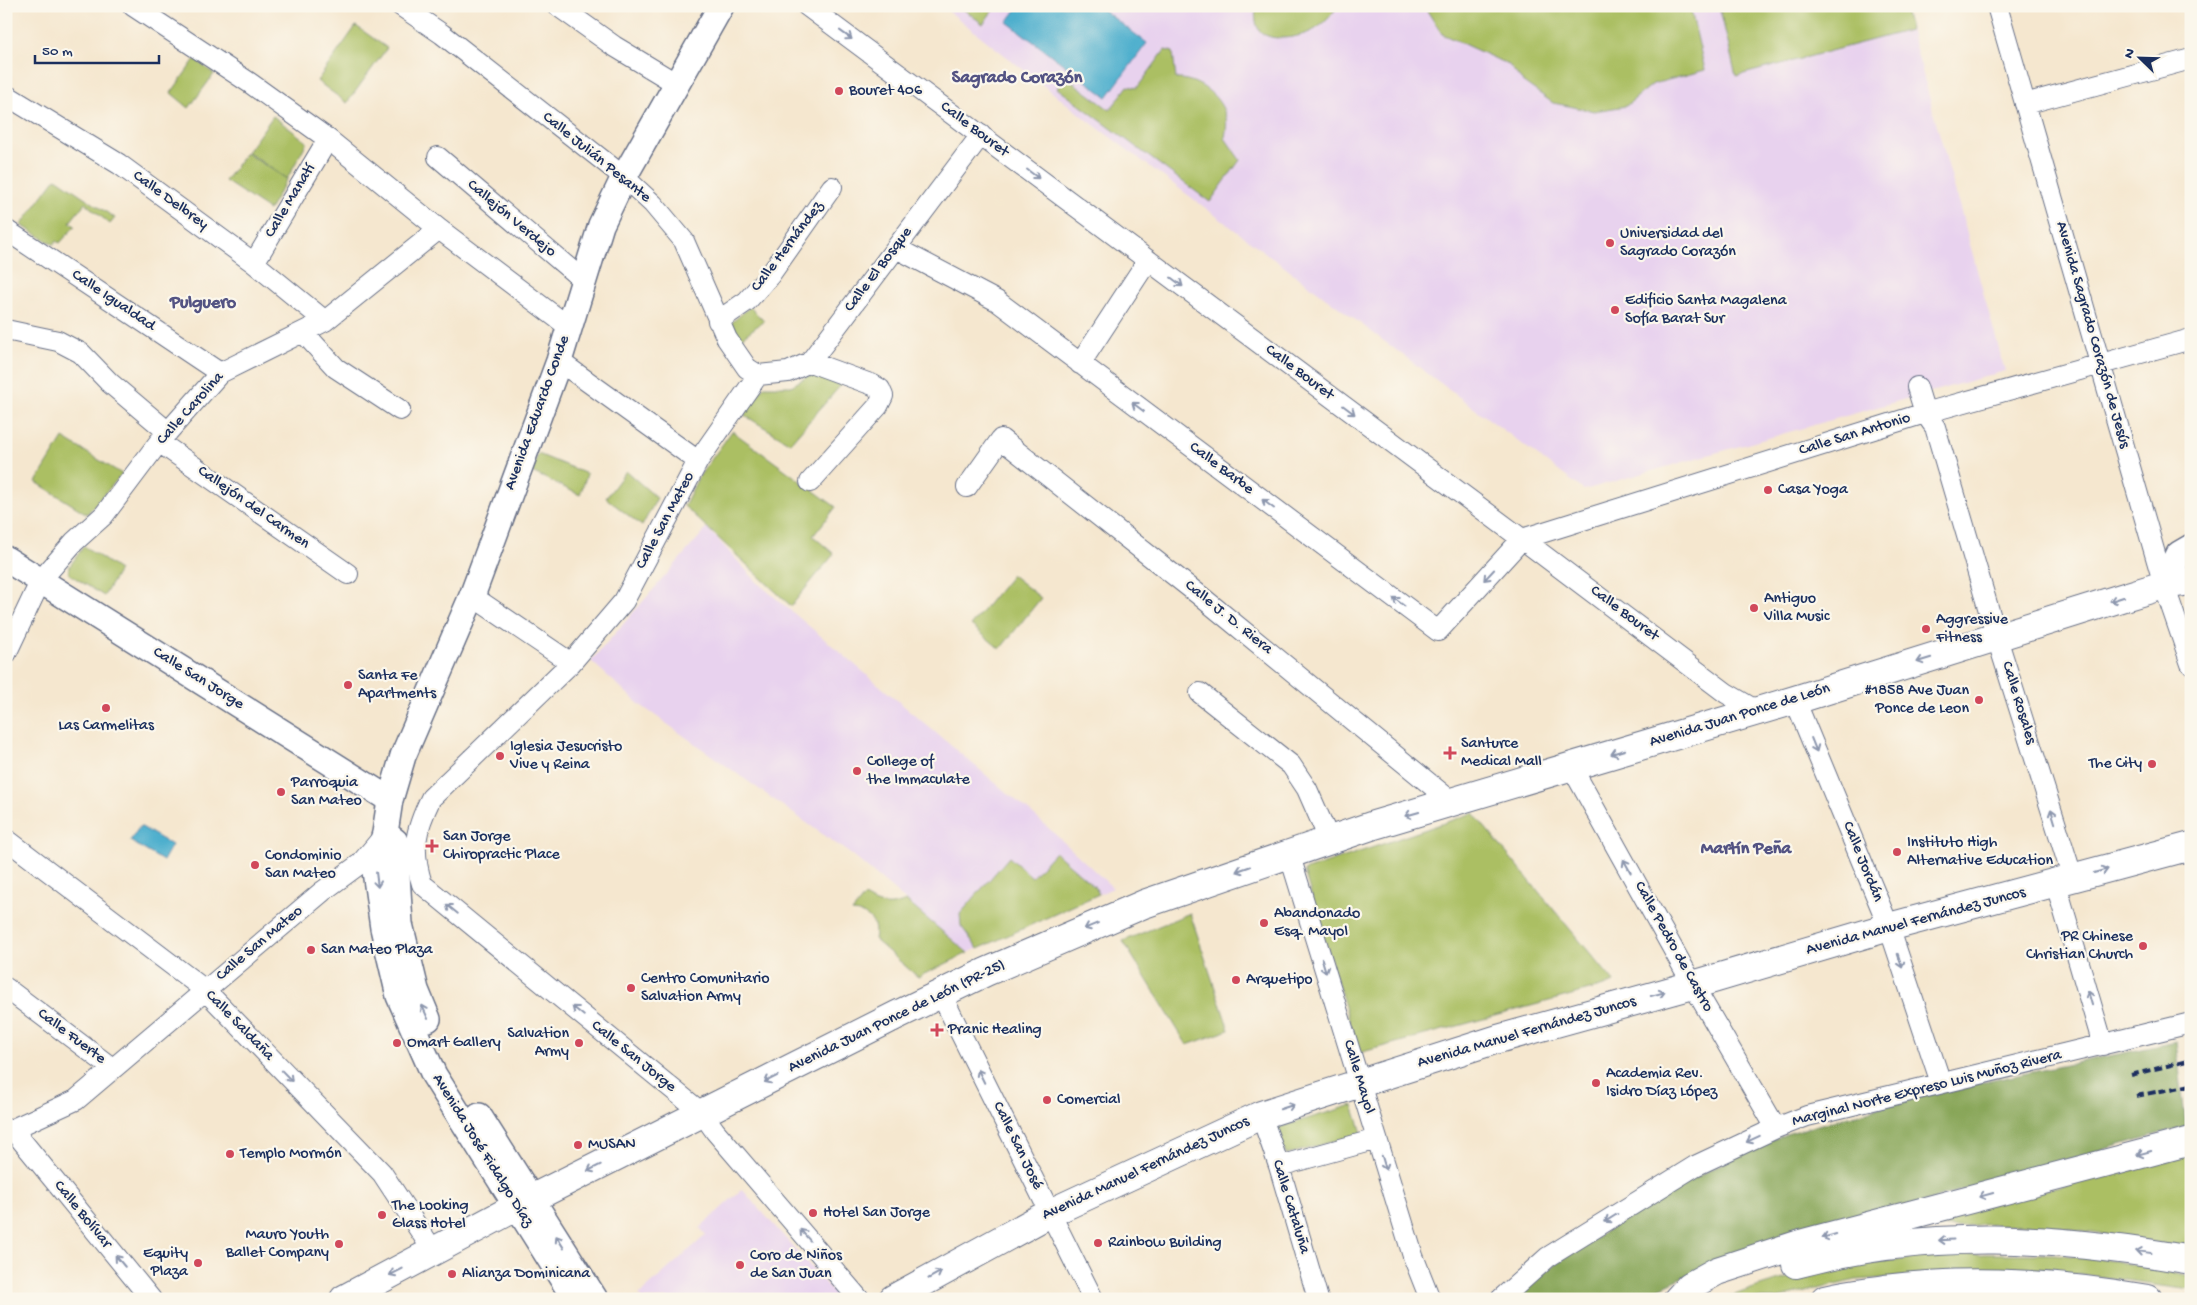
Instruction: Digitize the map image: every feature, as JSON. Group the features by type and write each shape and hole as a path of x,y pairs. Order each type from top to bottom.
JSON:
{"main road":[{"name":"Avenida Juan Ponce de León","path":"1289,853 1329,839 1757,710 1798,706 1992,639 2164,585 2191,581"},
{"name":"Avenida Manuel Fernández Juncos","path":"893,1299 1050,1213 1261,1115 1498,1038 1693,985 1889,927 2191,846"},
{"name":"Avenida Juan Ponce de León (PR-25)","path":"524,1203 986,972 1144,904 1289,853"},
{"path":"1678,1299 1690,1286 1717,1271 1800,1244 2191,1141"},
{"path":"344,1299 524,1203"},
{"path":"1698,1299 1763,1274 1826,1256 1911,1242 1984,1238 2065,1242 2191,1260"},
{"path":"1825,1299 1843,1294 1922,1285 2013,1283 2086,1288 2148,1299"},
{"path":"1977,1299 2013,1283"}],"street":[{"path":"133,6 250,83 328,140 439,229 569,327"},
{"name":"Calle Julián Pesante","path":"401,6 442,34 624,177 653,204 684,241 727,339 747,368 758,375"},
{"path":"558,6 614,46 677,84"},
{"name":"Avenida Eduardo Conde","path":"385,833 390,800 403,756 472,596 559,361 601,226 624,177 721,6"},
{"name":"Calle Bouret","path":"807,6 1726,692 1757,710"},
{"name":"Avenida Sagrado Corazón de Jesús","path":"1997,6 2164,585 2191,664"},
{"path":"2025,104 2191,59"},
{"name":"Calle Delbrey","path":"6,95 119,164 254,263 325,321"},
{"name":"Calle El Bosque","path":"758,375 788,372 810,362 982,135"},
{"name":"Calle Manatí","path":"254,263 328,140"},
{"name":"Callejón Verdejo","path":"438,157 584,281"},
{"name":"Calle Hernández","path":"718,321 747,301 770,275 832,188"},
{"name":"Calle Carolina","path":"6,654 41,580 74,542 104,515 164,437 220,373 325,321 439,229"},
{"name":"Calle Igualdad","path":"6,230 220,373"},
{"name":"Calle Barbe","path":"896,248 997,301 1438,631 1522,539"},
{"path":"1080,364 1148,260"},
{"name":"Callejón del Carmen","path":"6,330 58,341 81,352 110,384 164,437 348,574"},
{"path":"303,332 336,368 400,410"},
{"name":"Calle San Antonio","path":"1522,539 1925,413 2191,339"},
{"path":"559,361 698,461"},
{"path":"810,362 873,385 880,389 883,396 878,406 810,482"},
{"name":"Calle San Mateo","path":"418,826 431,798 571,663 624,601 698,461 758,375"},
{"name":"Calle Rosales","path":"1917,387 1925,413 1925,430 1992,639 2065,881 2103,1045"},
{"name":"Calle J. D. Riera","path":"967,487 1002,439 1198,594 1452,802"},
{"path":"2164,585 2179,554 2191,547"},
{"name":"Calle San Jorge","path":"6,559 390,800"},
{"path":"472,596 571,663"},
{"path":"1200,693 1292,765 1307,789 1329,839"},
{"name":"Calle Jordán","path":"1798,706 1889,927 1941,1084"},
{"name":"Calle Pedro de Castro","path":"1570,766 1776,1128"},
{"name":"Calle San Jorge","path":"418,826 416,863 422,884 703,1114 715,1131 859,1299"},
{"name":"Calle San Mateo","path":"10,1131 76,1100 324,891 361,863 385,833"},
{"name":"Avenida José Fidalgo Díaz","path":"385,833 376,871 382,928 399,996 434,1075 524,1203 595,1299"},
{"name":"Calle Saldaña","path":"6,839 205,990 382,1173 434,1252"},
{"name":"Calle Mayol","path":"1289,853 1376,1139 1413,1256 1430,1299"},
{"name":"Calle Fuerte","path":"6,988 112,1068"},
{"name":"Calle San José","path":"941,994 1093,1299"},
{"name":"Marginal Norte Expreso Luis Muñoz Rivera","path":"1501,1299 1548,1257 1695,1166 1776,1128 1807,1116 2191,1023"},
{"name":"Calle Cataluña","path":"1261,1115 1279,1166 1312,1297"},
{"name":"Calle Bolívar","path":"10,1131 151,1299"},
{"path":"1279,1166 1376,1139"},
{"name":"Avenida José Fidalgo Díaz","path":"524,1203 575,1299"}],"shaded area":[{"name":"Universidad del Sagrado Corazón","path":"942,6 1904,6 2005,371 1584,490 1094,125"},
{"name":"College of the Immaculate","path":"707,528 759,584 1043,823 1113,888 968,953 852,855 639,704 591,661"},
{"name":"Coro de Niños de San Juan","path":"742,1189 838,1298 642,1299 639,1295 706,1235 700,1228"}],"green space":[{"path":"959,6 996,6 983,24"},
{"path":"1258,6 1337,6 1326,20 1312,31 1289,38 1280,38 1271,37 1258,29 1255,15"},
{"path":"1424,6 1690,6 1705,70 1653,84 1626,106 1594,111 1553,103 1522,81 1509,65 1442,34"},
{"path":"1719,6 1904,6 1910,30 1736,76"},
{"path":"356,26 387,48 347,103 317,81"},
{"path":"1165,50 1173,52 1176,79 1184,79 1199,84 1218,100 1226,117 1225,138 1240,160 1210,202 1057,88 1066,77 1110,110 1128,86 1137,88"},
{"path":"195,59 214,74 189,108 171,93"},
{"path":"273,116 307,142 287,179 247,152"},
{"path":"246,153 287,179 269,210 225,181"},
{"path":"56,178 115,218 110,224 85,203 70,222 75,226 60,243 56,241 54,245 21,225"},
{"path":"750,307 764,321 741,338 731,323"},
{"path":"812,374 841,385 790,443 744,415 764,386 791,386"},
{"path":"732,431 836,507 813,536 834,554 791,606 684,506 698,478"},
{"path":"63,438 122,474 87,514 36,482"},
{"path":"538,454 587,474 580,495 532,472"},
{"path":"626,471 657,498 642,526 606,498"},
{"path":"84,546 119,570 104,596 69,574 69,567"},
{"path":"1012,575 1041,598 1000,649 971,625"},
{"path":"1473,813 1615,983 1359,1053 1304,871"},
{"path":"1055,852 1095,887 1099,894 978,949 961,926 960,914 1009,857 1032,877"},
{"path":"864,897 885,905 895,905 906,901 968,953 918,977 874,939 875,928 871,920 863,914 852,912"},
{"path":"1190,913 1229,1030 1187,1045 1123,941"},
{"path":"2176,1042 2186,1126 1979,1185 1701,1269 1635,1299 1511,1299 1561,1260 1668,1192 1731,1159 1786,1134 1927,1094"},
{"path":"1353,1105 1362,1133 1286,1155 1277,1128"},
{"path":"2191,1155 2191,1249 2080,1230 2020,1225 1973,1225 1857,1239 2056,1187"},
{"path":"1986,1254 2053,1254 2116,1261 2191,1277 2191,1289 2051,1270 1982,1271 1856,1280 1776,1299 1725,1299 1756,1287 1821,1270 1887,1261"}],"water":[{"path":"1019,6 1098,6 1147,43 1107,97 1007,22"},
{"path":"140,826 172,845 163,861 130,841"}],"railway":[{"path":"2131,1075 2191,1060"},
{"path":"2136,1096 2191,1085"}],"place":[{"name":"Bouret 406","path":"839,91"},
{"name":"Universidad del Sagrado Corazón","path":"1610,243"},
{"name":"Edificio Santa Magalena Sofía Barat Sur","path":"1615,310"},
{"name":"Casa Yoga","path":"1768,490"},
{"name":"Antiguo Villa Music","path":"1754,608"},
{"name":"Aggressive Fitness","path":"1926,629"},
{"name":"Santa Fe Apartments","path":"348,685"},
{"name":"#1858 Ave Juan Ponce de Leon","path":"1979,700"},
{"name":"Las Carmelitas","path":"106,708"},
{"name":"Santurce Medical Mall","path":"1450,753"},
{"name":"Iglesia Jesucristo Vive y Reina","path":"500,756"},
{"name":"The City","path":"2152,764"},
{"name":"College of the Immaculate","path":"857,771"},
{"name":"Parroquia San Mateo","path":"281,792"},
{"name":"San Jorge Chiropractic Place","path":"432,846"},
{"name":"Instituto High Alternative Education","path":"1897,852"},
{"name":"Condominio San Mateo","path":"255,865"},
{"name":"Abandonado Esq. Mayol","path":"1264,923"},
{"name":"PR Chinese Christian Church","path":"2143,946"},
{"name":"San Mateo Plaza","path":"311,950"},
{"name":"Arquetipo","path":"1236,980"},
{"name":"Centro Comunitario Salvation Army","path":"631,988"},
{"name":"Pranic Healing","path":"937,1030"},
{"name":"Omart Gallery","path":"397,1043"},
{"name":"Salvation Army","path":"579,1043"},
{"name":"Academia Rev. Isidro Díaz López","path":"1596,1083"},
{"name":"Comercial","path":"1047,1100"},
{"name":"MUSAN","path":"578,1145"},
{"name":"Templo Mormón","path":"230,1154"},
{"name":"Hotel San Jorge","path":"813,1213"},
{"name":"The Looking Glass Hotel","path":"382,1215"},
{"name":"Rainbow Building","path":"1098,1243"},
{"name":"Mauro Youth Ballet Company","path":"339,1244"},
{"name":"Equity Plaza","path":"198,1263"},
{"name":"Coro de Niños de San Juan","path":"740,1265"},
{"name":"Alianza Dominicana","path":"452,1274"}],"district":[{"name":"Sagrado Corazón","path":"1017,78"},
{"name":"Pulguero","path":"203,303"},
{"name":"Martín Peña","path":"1746,849"}]}
